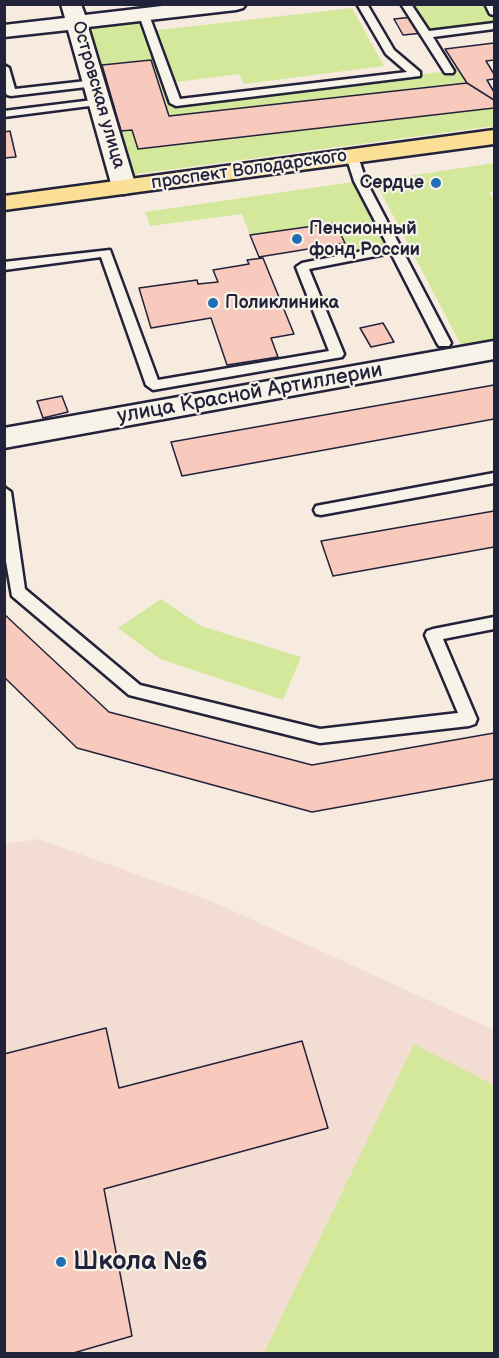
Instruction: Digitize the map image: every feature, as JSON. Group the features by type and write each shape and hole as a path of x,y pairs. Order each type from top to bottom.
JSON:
{"main road":[{"name":"проспект Володарского","path":"4,203 495,137"}],"street":[{"path":"4,32 75,14 144,15 236,4"},
{"name":"Островская улица","path":"75,14 123,187"},
{"name":"улица Красной Артиллерии","path":"4,438 495,350"}],"lane":[{"path":"144,15 176,103 416,75 390,52 362,4"},
{"path":"406,4 449,71"},
{"path":"490,4 495,12"},
{"path":"426,35 495,26"},
{"path":"4,68 11,93 98,92"},
{"path":"4,114 98,92"},
{"path":"352,156 360,181 444,343"},
{"path":"4,266 106,252 153,385 338,354 302,267 395,248"},
{"path":"321,510 495,478"},
{"path":"4,492 18,592 135,690 320,736 469,718 433,635 495,623"}],"shaded area":[{"path":"38,839 211,901 494,1030 494,1353 5,1353 4,844"}],"green space":[{"path":"406,5 490,5 494,12 494,26 426,35"},
{"path":"352,8 384,66 244,84 239,74 169,83 176,103 449,71 456,66 467,83 169,116 151,60 97,66 84,22 144,15 150,31"},
{"path":"494,108 494,126 130,175 117,131 132,130 138,149"},
{"path":"494,163 494,191 489,192 494,200 494,343 463,349 375,181"},
{"path":"360,181 395,248 352,257 335,223 250,235 242,214 150,226 145,212"},
{"path":"161,599 201,626 301,657 283,700 160,659 118,628"},
{"path":"414,1044 494,1085 494,1353 264,1353"}],"building":[{"path":"413,17 423,33 403,35 394,19"},
{"path":"494,43 494,60 486,61 494,74 494,79 487,80 494,92 494,100 467,83 445,49"},
{"path":"151,60 169,116 467,83 494,100 494,108 138,149 132,130 121,131 102,65"},
{"path":"10,131 16,157 4,158 4,132"},
{"name":"Пенсионный фонд России","path":"335,223 345,243 259,257 250,235"},
{"name":"Поликлиника","path":"263,258 294,334 271,338 278,357 227,365 211,318 151,328 139,288 197,280 198,284 218,282 213,270 249,264 247,260"},
{"path":"383,323 394,342 371,347 360,328"},
{"path":"494,385 494,419 182,476 171,442"},
{"path":"62,396 68,412 43,418 37,401"},
{"path":"494,511 494,547 333,576 321,541"},
{"path":"4,614 109,712 312,765 494,733 494,779 312,812 77,748 4,677"},
{"name":"Школа №6","path":"106,1028 119,1088 302,1041 328,1128 104,1189 132,1336 70,1354 4,1354 4,1054"}],"place":[{"name":"Сердце","path":"436,183"},
{"name":"Пенсионный фонд России","path":"297,239"},
{"name":"Поликлиника","path":"213,303"},
{"name":"Школа №6","path":"61,1262"}]}
